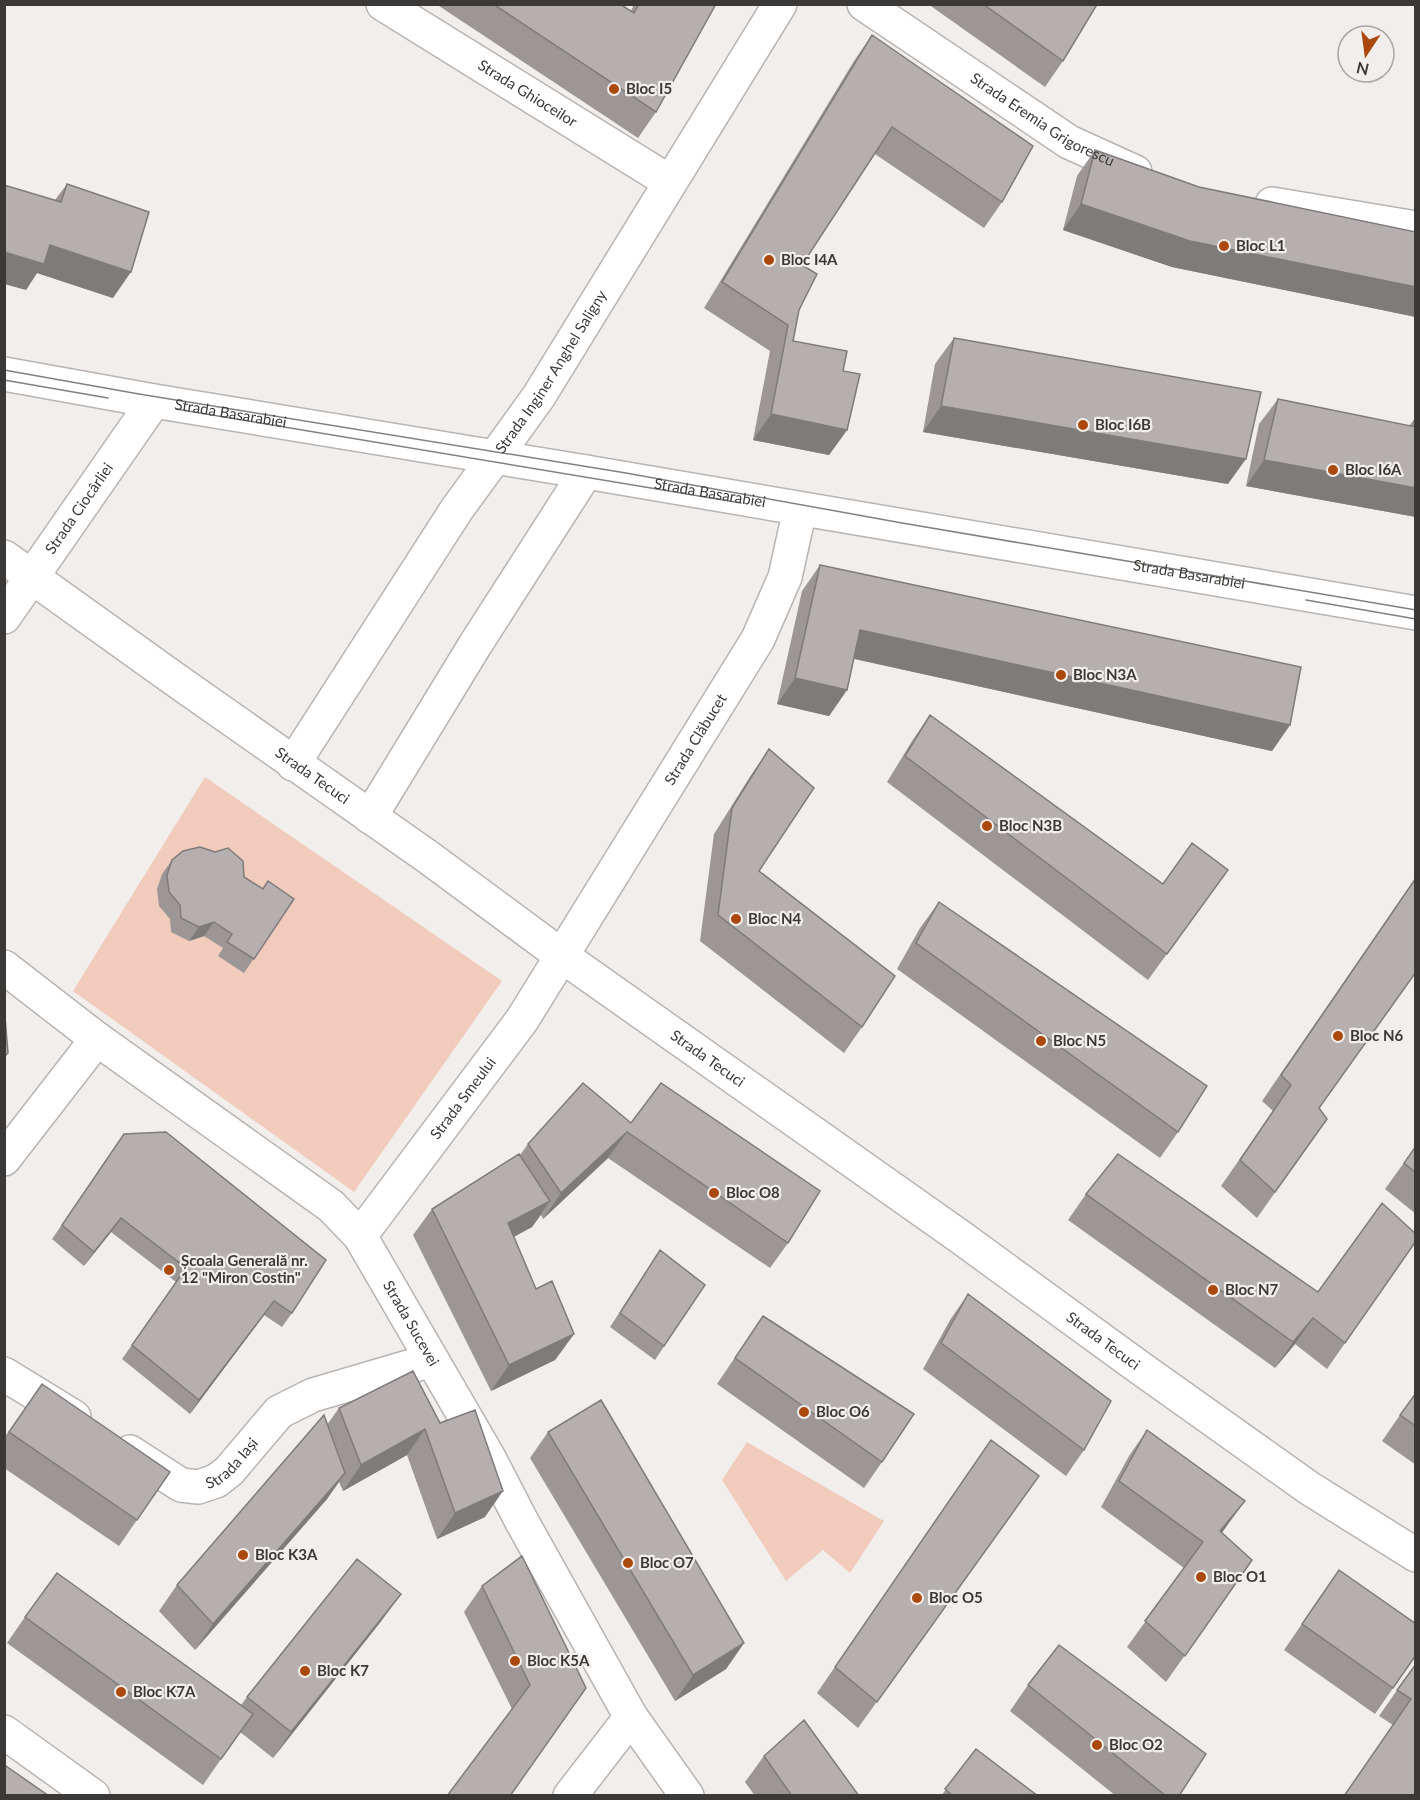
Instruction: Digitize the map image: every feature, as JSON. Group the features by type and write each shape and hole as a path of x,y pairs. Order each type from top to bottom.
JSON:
{"street":[{"name":"Strada Ghioceilor","path":"383,4 670,182"},
{"name":"Strada Inginer Anghel Saligny","path":"293,764 426,556 539,396 780,4"},
{"name":"Strada Eremia Grigorescu","path":"864,4 1069,142 1139,174 1161,180"},
{"path":"1248,200 1416,228"},
{"name":"Strada Basarabiei","path":"4,374 1416,613"},
{"name":"Strada Ciocârliei","path":"4,617 34,577 154,401"},
{"path":"370,817 475,645 586,472"},
{"name":"Strada Clăbucet","path":"562,956 758,639 785,577 800,509"},
{"name":"Strada Tecuci","path":"4,557 562,956 959,1236 1309,1488 1416,1555"},
{"name":"Strada Smeului","path":"360,1236 522,1020 562,956"},
{"name":"Strada Sucevei","path":"4,967 97,1040 331,1206 360,1236 489,1458 631,1717 682,1793"},
{"path":"4,1159 97,1040"},
{"name":"Strada Iași","path":"4,1374 181,1485 198,1486 216,1481 229,1470 279,1412 313,1395 432,1360"},
{"path":"570,1796 631,1717"},
{"path":"4,1732 93,1796"}],"shaded area":[{"path":"205,777 502,981 354,1192 73,991"},
{"path":"747,1442 884,1521 850,1573 823,1550 786,1581 722,1480"}],"building":[{"path":"493,4 620,4 634,13 639,4 716,4 656,112"},
{"path":"983,4 1094,4 1096,6 1063,61"},
{"name":"Bloc I4A","path":"872,35 1033,146 1002,202 892,127 802,265 817,274 799,310 793,341 847,351 843,371 860,374 847,430 771,414 788,325 722,282"},
{"path":"1095,150 1199,187 1416,232 1416,287 1190,241 1081,204"},
{"path":"67,184 149,212 131,272 50,245 44,264 4,252 4,185 61,202"},
{"path":"954,338 1261,392 1246,459 941,406"},
{"path":"1278,399 1416,427 1416,488 1264,460"},
{"path":"820,565 1301,667 1290,725 860,630 847,690 795,678"},
{"path":"930,715 1163,884 1192,843 1228,870 1167,954 905,756"},
{"path":"769,749 814,788 759,871 895,976 862,1027 718,915 732,808"},
{"path":"200,847 215,852 228,848 243,861 244,877 263,889 268,881 294,899 254,959 227,942 232,934 214,922 199,927 181,918 180,905 169,892 167,875 172,860 183,851"},
{"name":"Bloc N6","path":"1416,878 1416,972 1319,1108 1327,1119 1275,1192 1240,1160 1291,1085 1281,1075"},
{"path":"939,902 1207,1086 1178,1132 916,943"},
{"path":"4,1004 8,1053 4,1057"},
{"path":"583,1083 631,1123 661,1083 820,1191 788,1243 627,1132 561,1193 528,1144"},
{"path":"166,1132 326,1260 292,1313 274,1301 199,1400 132,1345 186,1268 121,1218 94,1252 62,1225 124,1134"},
{"path":"1416,1146 1416,1173 1404,1163"},
{"path":"519,1154 550,1201 508,1223 536,1289 552,1281 574,1334 509,1365 432,1209"},
{"path":"1118,1154 1318,1292 1382,1203 1416,1234 1416,1241 1345,1343 1313,1318 1293,1342 1086,1194"},
{"path":"660,1250 705,1285 664,1346 620,1313"},
{"path":"968,1294 1111,1401 1084,1450 941,1343"},
{"path":"763,1316 914,1414 882,1462 735,1358"},
{"path":"413,1371 440,1423 475,1410 503,1491 455,1513 425,1429 361,1465 339,1408"},
{"path":"42,1384 170,1472 137,1520 9,1432"},
{"path":"1416,1393 1416,1426 1400,1415"},
{"path":"601,1400 744,1643 693,1675 548,1432"},
{"name":"Bloc K3A","path":"324,1415 345,1473 213,1624 177,1585"},
{"path":"1147,1430 1245,1501 1220,1531 1252,1560 1185,1656 1145,1621 1203,1542 1119,1481"},
{"name":"Bloc O5","path":"991,1440 1039,1476 877,1702 835,1667"},
{"name":"Bloc K5A","path":"522,1556 586,1688 510,1796 447,1796 530,1685 482,1586"},
{"name":"Bloc K7","path":"357,1559 401,1594 291,1732 247,1697"},
{"path":"1339,1570 1416,1624 1416,1655 1393,1688 1302,1624"},
{"path":"57,1573 253,1714 221,1759 25,1617"},
{"path":"1059,1645 1206,1754 1179,1796 1166,1796 1028,1685"},
{"path":"1416,1664 1416,1796 1344,1796 1411,1699 1397,1690"},
{"path":"804,1720 859,1796 792,1796 764,1756"},
{"path":"976,1749 1038,1796 953,1796 945,1789"},
{"path":"6,1766 49,1796 4,1796 4,1768"}],"tram line":[{"path":"4,370 626,473 902,523 1416,610"},
{"path":"4,380 108,398"},
{"path":"176,409 741,503"},
{"path":"1306,600 1416,619"}],"place":[{"name":"Bloc I5","path":"614,89"},
{"name":"Bloc L1","path":"1224,246"},
{"name":"Bloc I4A","path":"769,260"},
{"name":"Bloc I6B","path":"1083,425"},
{"name":"Bloc I6A","path":"1333,470"},
{"name":"Bloc N3A","path":"1061,675"},
{"name":"Bloc N3B","path":"987,826"},
{"name":"Bloc N4","path":"736,919"},
{"name":"Bloc N6","path":"1338,1036"},
{"name":"Bloc N5","path":"1041,1041"},
{"name":"Bloc O8","path":"714,1193"},
{"name":"Școala Generală nr. 12 \"Miron Costin\"","path":"169,1270"},
{"name":"Bloc N7","path":"1213,1290"},
{"name":"Bloc O6","path":"804,1412"},
{"name":"Bloc K3A","path":"243,1555"},
{"name":"Bloc O7","path":"628,1563"},
{"name":"Bloc O1","path":"1201,1577"},
{"name":"Bloc O5","path":"917,1598"},
{"name":"Bloc K5A","path":"515,1661"},
{"name":"Bloc K7","path":"305,1671"},
{"name":"Bloc K7A","path":"121,1692"},
{"name":"Bloc O2","path":"1097,1745"}]}
